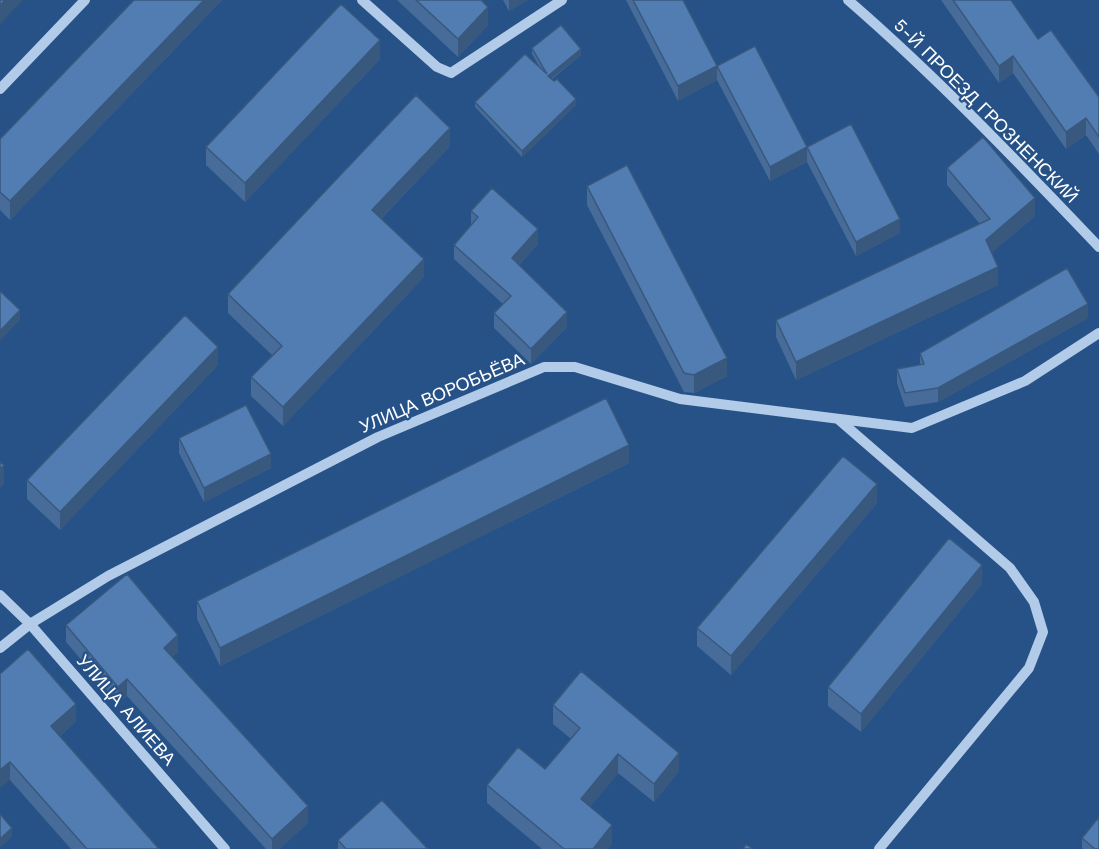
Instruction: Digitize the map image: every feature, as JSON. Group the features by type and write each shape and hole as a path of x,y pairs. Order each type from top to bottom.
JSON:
{"street":[{"path":"0,89 85,0"},
{"path":"362,0 437,67 451,73 562,0"},
{"name":"5-Й ПРОЕЗД ГРОЗНЕНСКИЙ","path":"848,0 901,46 998,140 1099,247"},
{"name":"УЛИЦА ВОРОБЬЁВА","path":"0,648 30,624 108,576 378,437 544,367 575,367 680,399 912,428 1025,381 1099,333"},
{"path":"838,419 1010,568 1034,602 1043,632 1029,668 879,849"},
{"name":"УЛИЦА АЛИЕВА","path":"0,595 30,624 225,849"}],"building":[{"path":"134,0 204,0 10,201 0,192 0,139"},
{"path":"416,0 481,0 488,7 458,39"},
{"path":"633,0 683,0 717,66 678,86"},
{"path":"953,0 1011,0 1038,39 1051,30 1099,97 1099,137 1086,118 1066,132 1013,56 999,66"},
{"path":"341,4 380,40 245,183 206,147"},
{"path":"561,25 581,49 548,76 554,81 557,79 576,99 522,151 475,102 525,54 547,74 532,48"},
{"path":"755,46 807,147 770,167 717,66"},
{"path":"416,95 450,128 372,210 424,259 283,407 251,377 282,346 228,294"},
{"path":"851,124 900,219 856,242 807,147"},
{"path":"983,137 1035,198 986,240 998,267 796,362 776,320 990,219 947,168"},
{"path":"627,165 727,358 694,375 684,373 587,186"},
{"path":"492,188 538,229 512,258 567,312 531,349 494,313 511,296 454,245 478,217 471,211"},
{"path":"1067,268 1088,304 938,388 905,393 897,369 924,364 920,353"},
{"path":"0,291 20,310 0,331"},
{"path":"185,315 218,347 60,512 27,480"},
{"path":"606,398 629,445 220,648 197,601"},
{"path":"246,405 271,454 204,488 179,438"},
{"path":"843,456 877,484 731,656 697,628"},
{"path":"949,538 982,565 861,714 828,687"},
{"path":"127,574 178,635 164,648 308,806 272,839 127,679 118,687 66,625"},
{"path":"28,649 76,704 51,726 159,849 87,849 10,762 0,770 0,674"},
{"path":"581,671 679,753 654,784 618,754 581,799 612,825 593,849 564,849 487,785 518,747 545,769 580,728 553,705"},
{"path":"382,800 428,849 346,849 338,840"},
{"path":"0,816 12,828 0,839"},
{"path":"1099,817 1099,849 1095,849 1082,838"},
{"path":"746,844 753,849 743,849"}]}
